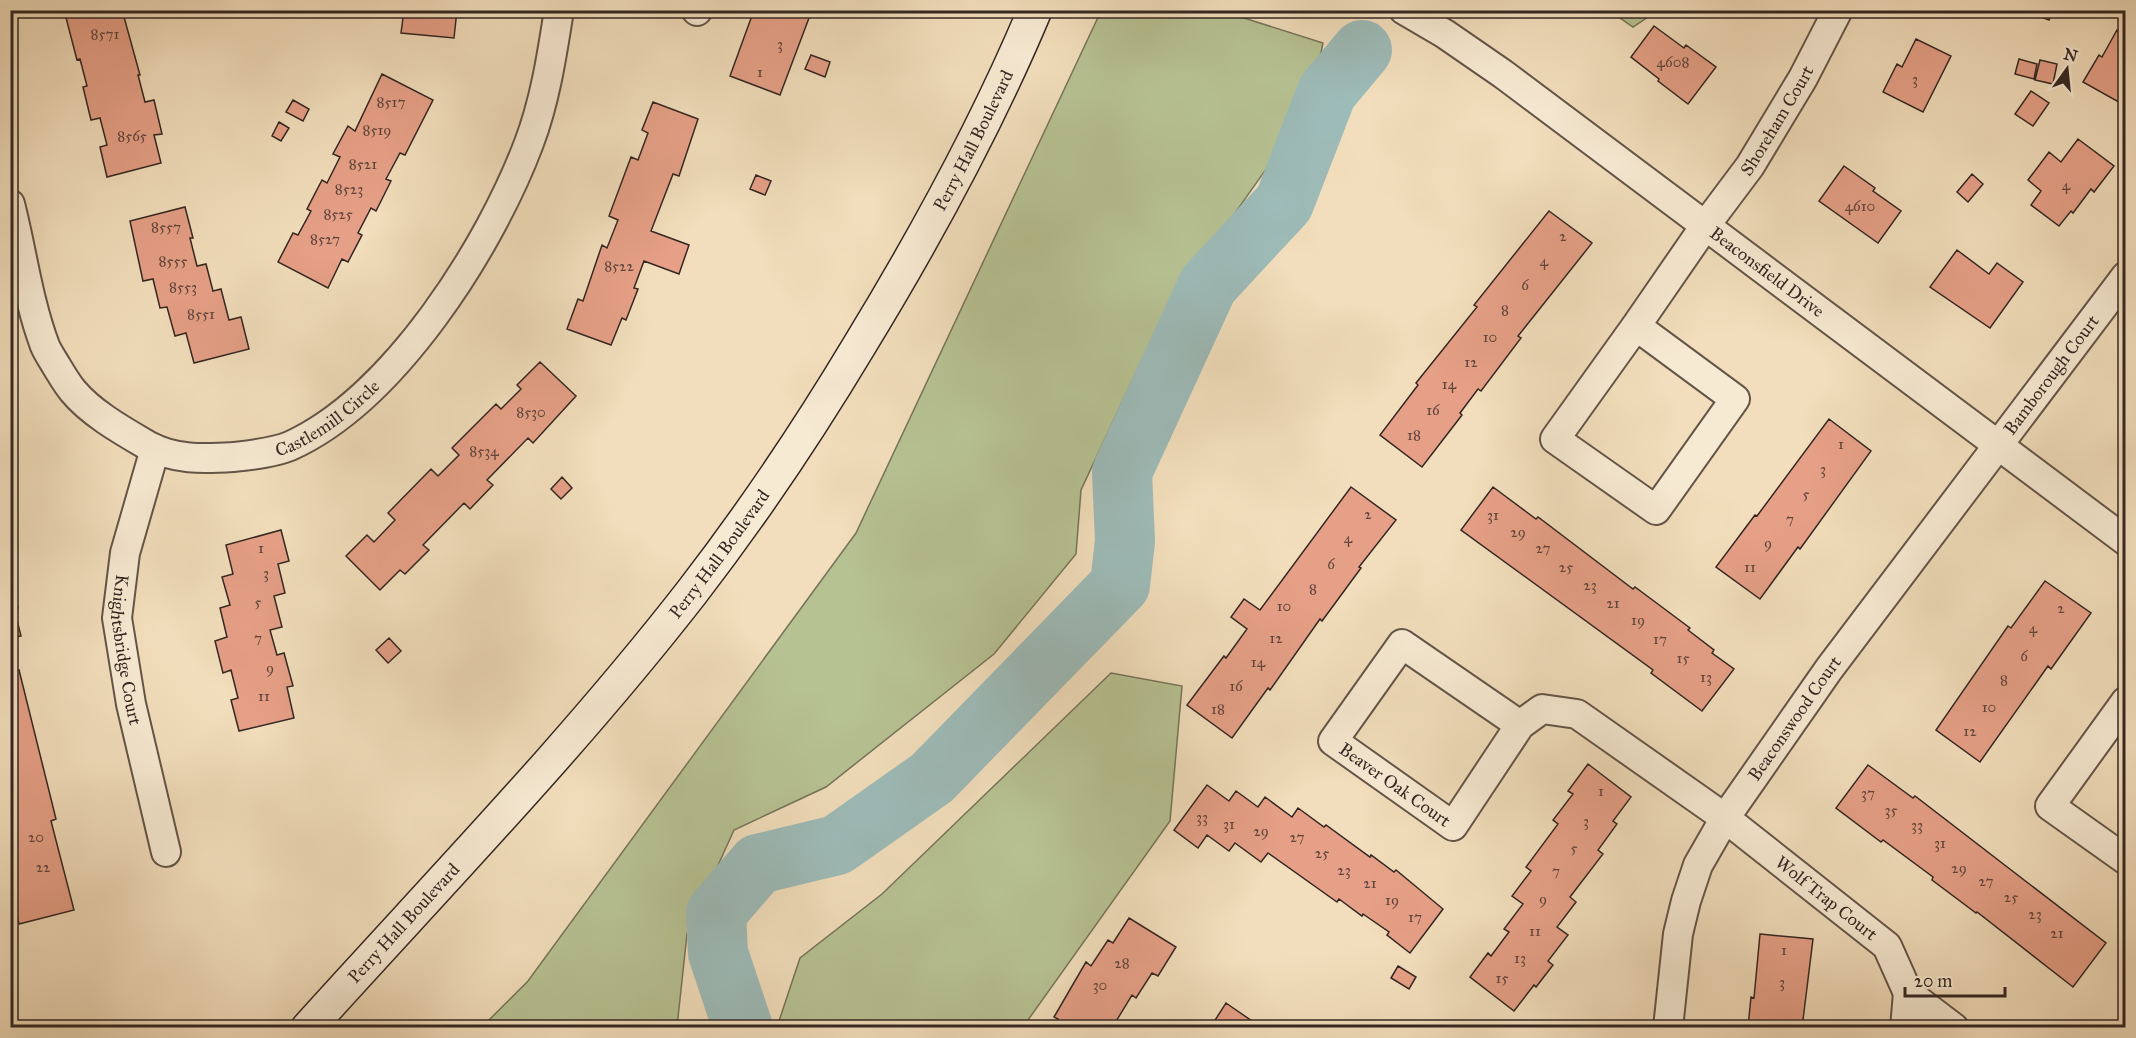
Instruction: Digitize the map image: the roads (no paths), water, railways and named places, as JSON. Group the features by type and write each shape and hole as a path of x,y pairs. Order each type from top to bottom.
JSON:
{"main road":[{"name":"Perry Hall Boulevard","path":"308,1028 577,731 691,592 759,502 844,371 948,194 1011,68 1035,10"}],"street":[{"name":"Castlemill Circle","path":"10,204 45,347 73,392 112,425 155,449 176,456 206,458 250,455 287,447 322,429 353,406 394,363 438,310 476,253 505,199 530,141 551,63 559,10"},
{"name":"Beaconsfield Drive","path":"1404,10 1445,34 1503,74 2126,541"},
{"name":"Shoreham Court","path":"1636,326 1735,399 1656,510 1555,439 1750,166 1803,78 1838,10"},
{"name":"Bamborough Court","path":"1998,446 2126,276"},
{"name":"Beaconswood Court","path":"1668,1028 1678,934 1698,865 1725,818 1829,669 1998,446"},
{"name":"Knightsbridge Court","path":"155,449 125,553 117,618 131,704 166,852"},
{"name":"Beaver Oak Court","path":"1520,725 1402,644 1333,741 1453,826 1520,725 1542,709 1577,714 1725,818"},
{"path":"2126,701 2050,806 2126,860"},
{"name":"Wolf Trap Court","path":"1725,818 1887,946 1908,993 1954,1028"},
{"name":"Wolf Trap Court","path":"1905,1028 1908,993"}],"waterway":[{"path":"743,1028 718,953 716,913 758,864 837,845 932,778 1120,585 1125,541 1122,472 1208,285 1284,203 1327,92 1362,50"}]}
